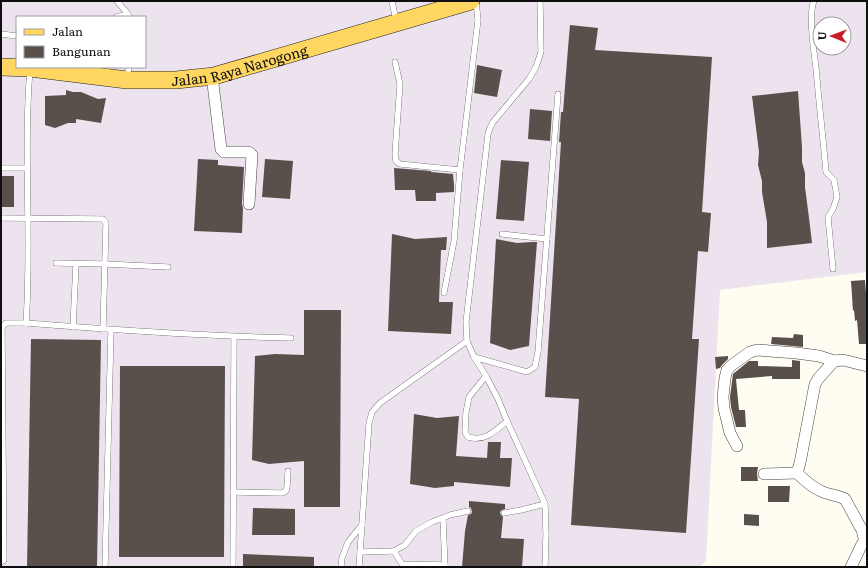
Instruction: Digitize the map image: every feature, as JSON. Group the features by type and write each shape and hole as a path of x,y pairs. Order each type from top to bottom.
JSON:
{"main road":[{"name":"Jalan Raya Narogong","path":"30,68 128,73 176,80 214,76 472,1"},
{"name":"Jalan Raya Narogong","path":"1,67 16,68"}],"street":[{"path":"214,76 213,84 220,149 224,152 250,152 252,155 249,204"},
{"path":"737,446 730,433 724,408 723,397 725,378 727,370 750,352 758,350 789,352 834,361 843,360 867,366"},
{"path":"797,473 815,384 834,361"},
{"path":"764,474 797,473 816,489 840,496 845,499 862,530 866,542 862,544 851,567"}],"lane":[{"path":"117,1 129,15"},
{"path":"392,1 397,23"},
{"path":"444,292 454,241 460,170 478,20 476,1"},
{"path":"540,1 541,52 536,66 529,79 493,122 488,134 466,322 467,341 474,357 498,399 545,504 545,567"},
{"path":"814,1 811,16 826,172 834,180 837,197 833,209 828,217 833,269"},
{"path":"1,34 16,36"},
{"path":"395,62 400,84 395,154 396,161 400,164 460,170"},
{"path":"26,323 28,296 28,95 30,68"},
{"path":"474,357 527,372 535,367 538,352 558,94"},
{"path":"1,168 27,168"},
{"path":"1,218 103,219 106,222 103,329"},
{"path":"502,234 547,240"},
{"path":"56,263 168,267"},
{"path":"72,327 76,264"},
{"path":"1,562 4,560 2,518 2,329 6,323 26,323 111,330 234,337 291,338"},
{"path":"105,567 111,330"},
{"path":"233,567 234,337"},
{"path":"359,567 369,423 372,412 380,404 467,341"},
{"path":"486,376 469,397 466,412 465,432 468,437 471,438 486,437 496,431 507,421"},
{"path":"233,492 282,493 286,491 288,472"},
{"path":"504,513 545,504"},
{"path":"360,552 394,551 405,545 416,531 432,522 450,515 468,511"},
{"path":"394,551 402,564 445,566 443,518"},
{"path":"341,567 342,558 348,542 362,525"}],"shaded area":[{"path":"1,1 867,1 867,272 720,290 706,561 700,567 1,567"}],"building":[{"path":"570,25 598,28 595,50 712,57 702,212 711,213 708,252 698,251 692,339 699,339 686,533 571,525 579,399 545,397 561,142 559,142 561,112 563,112"},
{"path":"477,65 502,70 497,97 474,93"},
{"path":"66,90 81,92 98,99 106,98 101,123 76,119 76,123 68,123 55,128 45,125 45,96 66,95"},
{"path":"798,91 802,162 805,173 805,187 812,243 767,248 767,222 762,192 762,181 758,165 759,152 752,96"},
{"path":"530,109 552,111 550,141 528,139"},
{"path":"198,159 218,160 218,165 244,167 242,233 194,231"},
{"path":"265,159 293,161 290,199 262,197"},
{"path":"501,160 529,162 524,221 496,219"},
{"path":"394,168 453,174 454,192 436,193 436,201 416,201 415,190 395,190"},
{"path":"1,176 14,176 14,207 1,207"},
{"path":"392,234 415,239 447,237 446,250 441,250 439,302 453,302 451,334 388,331"},
{"path":"496,239 517,243 537,242 529,346 510,350 490,343"},
{"path":"865,280 867,344 859,344 857,320 855,321 854,310 853,311 851,281"},
{"path":"304,310 341,310 340,507 304,507 304,461 269,464 252,460 255,356 275,354 304,355"},
{"path":"794,334 803,335 803,347 771,344 772,337 793,338"},
{"path":"31,339 101,340 97,567 27,567"},
{"path":"728,356 728,359 720,368 716,369 715,357"},
{"path":"792,360 800,361 800,379 772,379 772,376 736,379 739,410 745,410 746,427 736,427 730,397 733,374 749,361 758,361 758,366 792,367"},
{"path":"120,366 225,366 224,557 119,557"},
{"path":"414,414 437,418 459,416 456,456 487,458 488,442 501,442 500,458 512,458 510,487 454,482 454,486 435,488 410,484"},
{"path":"741,467 758,467 758,481 741,481"},
{"path":"768,486 790,486 789,502 768,502"},
{"path":"469,501 505,504 505,509 500,512 503,517 501,538 524,539 522,567 462,567 465,531 468,515 472,512 471,508 469,507"},
{"path":"253,508 295,509 295,535 252,535"},
{"path":"744,514 759,515 759,526 744,525"},
{"path":"243,554 314,557 314,567 243,567"}]}
